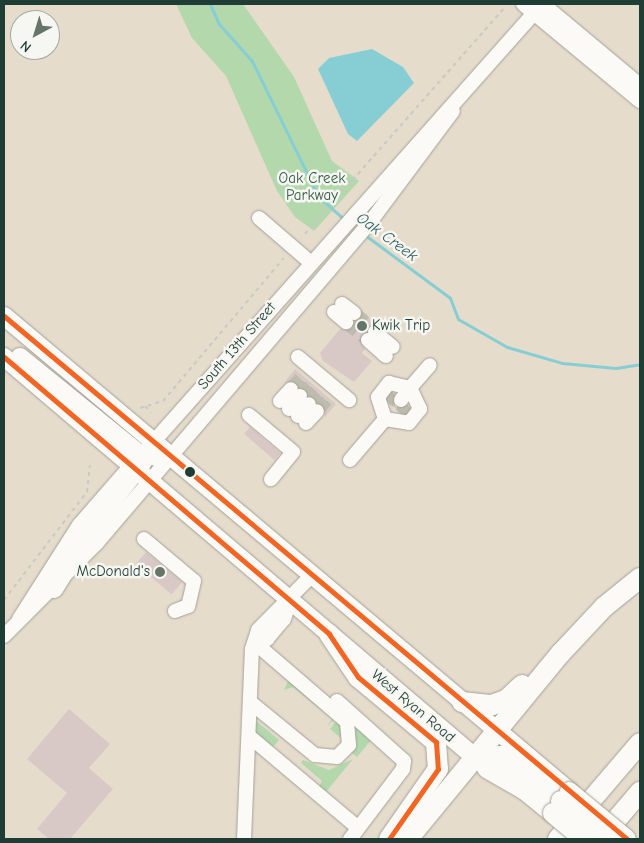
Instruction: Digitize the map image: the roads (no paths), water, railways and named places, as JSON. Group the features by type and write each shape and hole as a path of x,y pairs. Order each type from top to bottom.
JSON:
{"highway":[{"path":"462,702 492,705 506,700 579,622 604,607 640,578"},
{"path":"408,839 480,762 496,730 604,607"},
{"path":"329,634 358,677 436,742 438,769 389,839"},
{"path":"558,839 640,743"},
{"path":"480,762 525,790 558,806 606,839"},
{"path":"600,839 640,792"},
{"path":"558,806 584,839"}],"main road":[{"name":"West Ryan Road","path":"4,316 142,462 290,600 480,762"},
{"path":"4,346 142,462 92,526 54,589"},
{"name":"West Ryan Road","path":"4,357 142,462 169,458 496,730 558,806 572,839"},
{"name":"West Ryan Road","path":"558,806 627,839"}],"street":[{"path":"523,4 540,7 640,85"},
{"path":"540,7 640,101"},
{"name":"South 13th Street","path":"4,636 18,619 69,539 142,462 351,214 471,86 540,7"},
{"name":"South 13th Street","path":"142,462 169,458 368,225 471,86"},
{"path":"259,218 310,262"},
{"path":"338,308 350,318"},
{"path":"372,336 390,351"},
{"path":"298,357 320,382 349,400"},
{"path":"350,460 430,364"},
{"path":"385,419 378,397 389,383 410,388"},
{"path":"385,419 409,423 420,409 410,388"},
{"path":"294,413 304,400 294,413"},
{"path":"249,416 293,452 271,479"},
{"path":"144,539 194,581 193,597 179,609"},
{"path":"244,839 250,702 255,643 258,630 290,600 311,576"},
{"name":"South 13th Street","path":"18,619 54,589"},
{"path":"250,702 315,755 330,758 342,754 351,738 347,722 255,643"},
{"path":"290,672 296,666 388,743 404,761 403,769 356,826 350,839"},
{"path":"249,736 356,826"}],"water":[{"path":"372,49 403,67 414,83 357,141 348,134 318,69 329,58"}],"waterway":[{"name":"Oak Creek","path":"210,4 219,24 252,61 318,196 346,221"},
{"name":"Oak Creek","path":"365,235 450,298 458,319 507,347 562,363 616,368 640,364"}],"tunnel":[{"path":"354,313 375,332"},
{"path":"346,322 368,340"},
{"path":"291,389 303,376"},
{"path":"300,396 311,383"},
{"path":"309,404 321,391"},
{"path":"387,402 394,394"},
{"path":"317,411 328,397"},
{"path":"401,414 408,406"}],"place":[{"name":"Kwik Trip","path":"362,326"},
{"name":"McDonald's","path":"160,572"}],"park label":[{"name":"Oak Creek Parkway","path":"312,186"}]}
